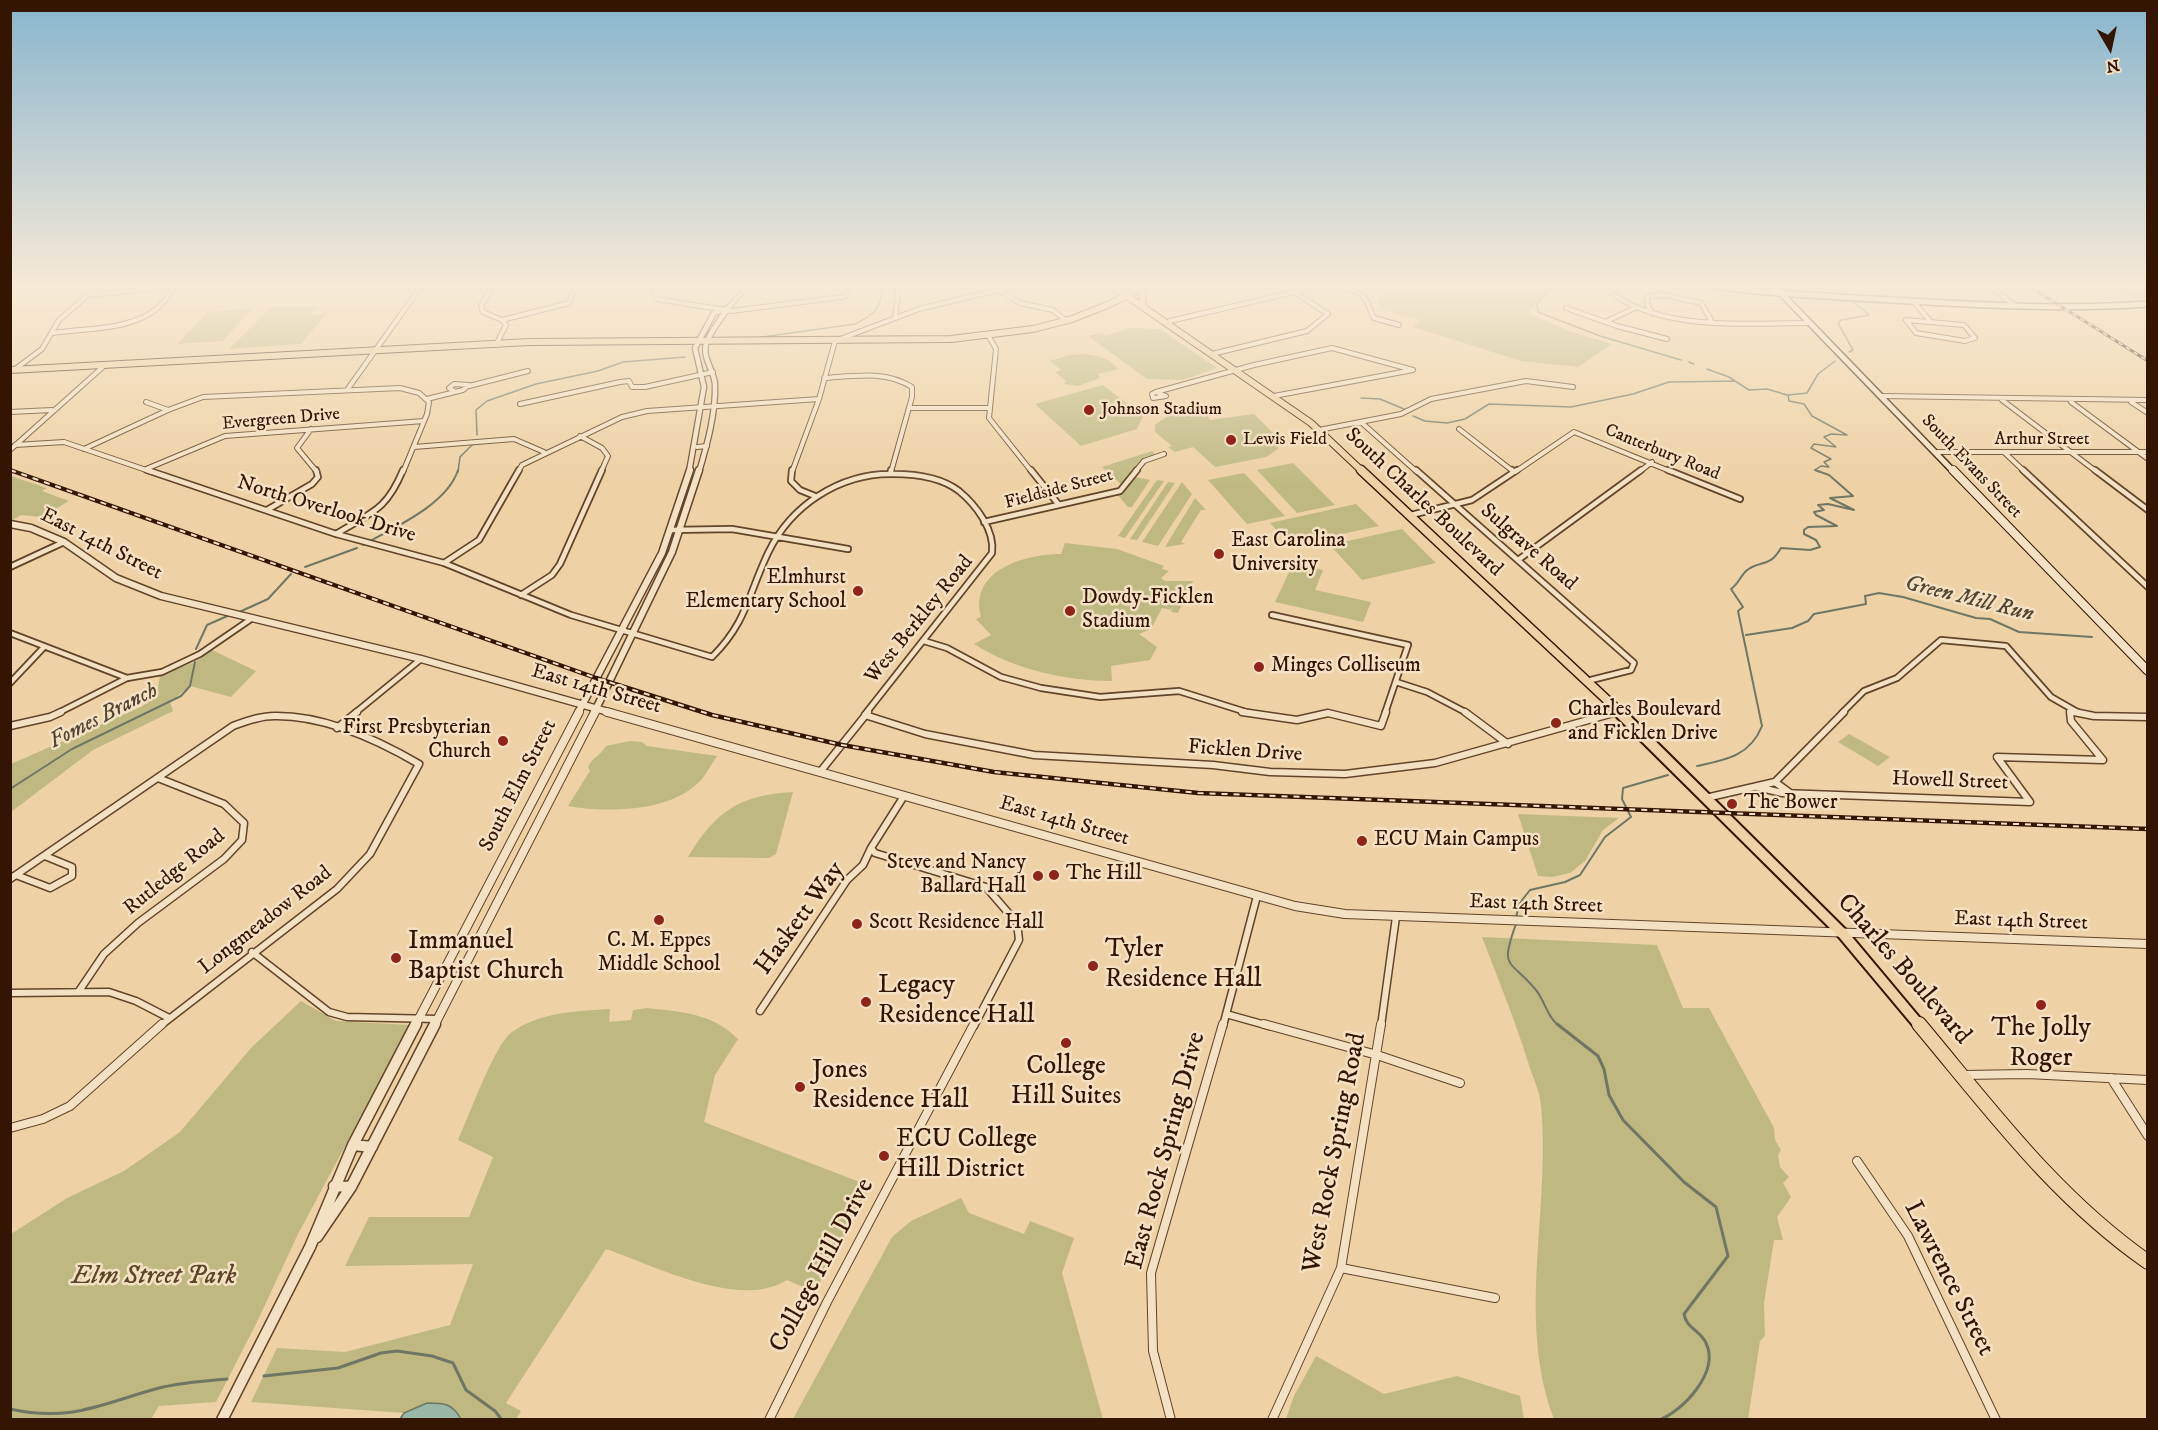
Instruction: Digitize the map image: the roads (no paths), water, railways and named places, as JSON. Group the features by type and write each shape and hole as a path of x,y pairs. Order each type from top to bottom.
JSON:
{"main road":[{"path":"13,370 363,352"},
{"name":"South Charles Boulevard","path":"1209,352 1274,396 1318,430 1619,711"},
{"name":"South Evans Street","path":"1837,352 2148,671"},
{"name":"Charles Boulevard","path":"1619,711 1710,797 1843,934 2052,1182 2110,1234 2148,1262"}],"street":[{"path":"13,370 38,352"},
{"path":"347,390 376,352"},
{"path":"779,536 814,496 800,490 791,481 792,465 819,399 832,352"},
{"path":"996,352 989,408 992,423 1059,506"},
{"path":"1212,354 1221,352"},
{"path":"1170,389 1161,399 1152,397 1156,392 1316,352"},
{"path":"1274,396 1413,370 1346,352"},
{"path":"695,354 705,353"},
{"name":"South Elm Street","path":"310,1247 351,1187 372,1147 596,709 661,576 681,530 707,446 715,386 713,372 705,353"},
{"name":"South Elm Street","path":"222,1419 310,1247 353,1145 513,842 650,576 671,530 697,447 703,374 695,354"},
{"path":"10,450 52,410 105,365"},
{"path":"426,399 528,371"},
{"path":"520,404 620,382 629,381 632,387 645,387 713,372"},
{"path":"824,378 884,377 903,381 912,387 909,408 890,474"},
{"path":"1318,430 1401,414 1431,399 1518,382 1573,387"},
{"path":"454,391 449,388 454,384 466,383 469,386"},
{"path":"84,449 168,410 203,397 404,389 420,394 429,406 414,447 390,499 336,534"},
{"path":"1882,396 2070,401 2148,400"},
{"path":"444,563 479,540 522,465 544,452 622,417 647,411 819,399"},
{"path":"2000,399 2148,510"},
{"path":"2070,401 2148,459"},
{"path":"2129,401 2148,413"},
{"path":"146,402 168,410"},
{"path":"909,408 989,408"},
{"path":"10,411 52,410"},
{"name":"Evergreen Drive","path":"146,470 203,443 225,436 424,421"},
{"name":"Sulgrave Road","path":"1361,422 1634,663 1631,670 1587,681"},
{"path":"267,510 312,484 318,477 317,471 297,448 311,429"},
{"path":"1411,515 1472,500 1514,472 1459,429"},
{"name":"Canterbury Road","path":"1514,472 1574,432 1740,499"},
{"path":"521,595 552,574 560,564 608,456 602,448 580,436"},
{"path":"414,447 514,438 544,452"},
{"name":"North Overlook Drive","path":"15,445 64,442 336,534 444,563 571,615 712,657 731,638 743,620 772,545 779,536"},
{"path":"697,447 707,446"},
{"name":"Arthur Street","path":"1937,452 2148,452"},
{"path":"2005,453 2148,587"},
{"name":"Fieldside Street","path":"984,522 1120,491 1144,461 1164,454"},
{"path":"1518,560 1652,462"},
{"name":"West Berkley Road","path":"814,496 852,477 890,474 920,476 961,491 984,522 994,543 990,558 820,772"},
{"path":"688,480 698,480"},
{"name":"East 14th Street","path":"10,524 30,528 64,542 116,578 161,596 421,659 1257,896 1317,911 1536,923 2147,945"},
{"path":"671,530 732,529 848,549"},
{"path":"10,567 64,542"},
{"path":"650,576 661,576"},
{"path":"924,641 946,648 1001,677 1041,688 1100,696 1179,691 1239,711 1287,720 1328,713 1381,726 1408,645 1272,615"},
{"path":"10,726 50,717 127,678 162,672 191,658 251,619"},
{"path":"10,633 127,678"},
{"name":"Howell Street","path":"1710,797 1775,782 1864,692 1897,678 1941,640 2006,646 2051,698 2070,710 2088,715 2148,717"},
{"path":"10,683 44,647"},
{"path":"337,728 421,659"},
{"path":"1396,682 1451,702 1480,720 1508,744"},
{"name":"Howell Street","path":"1755,787 1790,793 2030,802 1997,757 2103,760 2071,721 2070,710"},
{"name":"Ficklen Drive","path":"865,715 933,735 1034,755 1213,765 1293,773 1345,774 1403,769 1508,744 1619,711"},
{"name":"Longmeadow Road","path":"10,1128 43,1119 70,1106 169,1018 337,889 370,854 419,764 396,749 337,728 281,716 261,716 233,726 13,877"},
{"path":"548,772 563,772"},
{"name":"Rutledge Road","path":"79,991 104,954 138,923 224,859 242,840 244,823 224,804 158,778"},
{"path":"1775,782 1790,793"},
{"path":"871,848 904,796"},
{"path":"513,842 526,842"},
{"name":"Haskett Way","path":"760,1011 847,880 863,866 871,848"},
{"name":"College Hill Drive","path":"769,1419 816,1323 1019,940 1017,923 986,887 875,853 871,848"},
{"path":"13,877 50,888 72,876 72,867 45,855"},
{"name":"East Rock Spring Drive","path":"1171,1419 1153,1351 1151,1273 1226,1014 1257,896"},
{"name":"West Rock Spring Road","path":"1272,1419 1341,1268 1377,1055 1396,917"},
{"path":"457,947 473,948"},
{"path":"252,952 328,1012 347,1017 437,1019"},
{"path":"10,993 109,992 136,1001 169,1018"},
{"path":"1226,1014 1377,1055 1460,1083"},
{"path":"1963,1075 2148,1080"},
{"path":"2111,1078 2148,1136"},
{"path":"353,1145 372,1147"},
{"name":"Lawrence Street","path":"1857,1161 1908,1236 1996,1419"},
{"path":"334,1186 351,1187"},
{"path":"1341,1268 1495,1298"}],"waterway":[{"path":"1653,352 1681,360"},
{"name":"Fomes Branch","path":"477,435 476,410 487,401 536,384 598,371 623,362 685,357"},
{"name":"Green Mill Run","path":"1815,470 1821,466 1829,467 1824,462 1831,459 1811,448 1814,444 1836,447 1824,437 1831,434 1847,435 1812,416 1804,404 1789,401 1788,395 1807,393 1818,374 1835,361"},
{"path":"1689,362 1694,364"},
{"path":"1707,369 1729,377 1749,390 1767,389 1787,395"},
{"path":"1413,416 1425,421 1447,423 1465,419 1489,404 1571,407 1633,394 1669,382 1735,381"},
{"path":"1361,398 1380,399 1404,409"},
{"name":"Fomes Branch","path":"458,472 460,457 474,443"},
{"name":"Fomes Branch","path":"363,545 431,505 452,483 458,470"},
{"name":"Green Mill Run","path":"1697,766 1736,755 1751,744 1762,726 1738,611 1743,607 1731,589 1746,571 1772,559 1781,548 1810,550 1820,547 1816,540 1804,534 1804,530 1808,527 1837,526 1816,515 1814,512 1824,510 1818,505 1828,504 1854,510 1830,498 1853,496 1829,475 1815,470"},
{"name":"Green Mill Run","path":"1815,470 1820,472"},
{"name":"Fomes Branch","path":"305,567 357,548"},
{"name":"Fomes Branch","path":"237,613 268,599 291,574"},
{"name":"Green Mill Run","path":"1746,635 1792,628 1808,621 1814,614 1866,604 1865,596 1879,593 1903,597 1976,618 1990,619 2019,632 2092,637"},
{"name":"Fomes Branch","path":"196,649 207,625 232,614"},
{"name":"Fomes Branch","path":"10,789 72,749 181,696 190,686 195,662"},
{"name":"Green Mill Run","path":"1516,918 1519,904 1530,890 1565,882 1580,875 1605,837 1631,817 1622,799 1623,788 1668,775"},
{"name":"Green Mill Run","path":"1516,924 1508,950 1510,963 1536,990 1558,1025"},
{"name":"Green Mill Run","path":"1558,1025 1598,1056 1604,1069 1609,1095 1623,1120 1684,1182 1716,1207 1728,1256 1684,1314 1688,1323 1706,1343 1709,1354 1708,1366 1704,1378 1688,1399 1659,1420"},
{"name":"Green Mill Run","path":"264,1376 338,1368 381,1353 397,1351 432,1356 453,1363 466,1390 495,1411 502,1420"},
{"name":"Green Mill Run","path":"10,1409 53,1414 71,1412 171,1385 227,1379"}],"railway":[{"path":"2133,352 2148,361"},
{"path":"15,472 10,470 596,678 712,715 842,745 994,772 1198,793 2148,829"}],"place":[{"name":"Johnson Stadium","path":"1089,410"},
{"name":"Lewis Field","path":"1231,440"},
{"name":"East Carolina University","path":"1219,554"},
{"name":"Elmhurst Elementary School","path":"858,591"},
{"name":"Dowdy-Ficklen Stadium","path":"1070,611"},
{"name":"Minges Colliseum","path":"1259,667"},
{"name":"Charles Boulevard and Ficklen Drive","path":"1556,723"},
{"name":"First Presbyterian Church","path":"503,741"},
{"name":"The Bower","path":"1732,804"},
{"name":"ECU Main Campus","path":"1362,841"},
{"name":"The Hill","path":"1054,875"},
{"name":"Steve and Nancy Ballard Hall","path":"1038,876"},
{"name":"C. M. Eppes Middle School","path":"659,920"},
{"name":"Scott Residence Hall","path":"857,924"},
{"name":"Immanuel Baptist Church","path":"396,958"},
{"name":"Tyler Residence Hall","path":"1093,966"},
{"name":"Legacy Residence Hall","path":"866,1002"},
{"name":"The Jolly Roger","path":"2041,1005"},
{"name":"College Hill Suites","path":"1066,1043"},
{"name":"Jones Residence Hall","path":"800,1087"},
{"name":"ECU College Hill District","path":"884,1156"}],"park label":[{"name":"Elm Street Park","path":"154,1278"}]}
